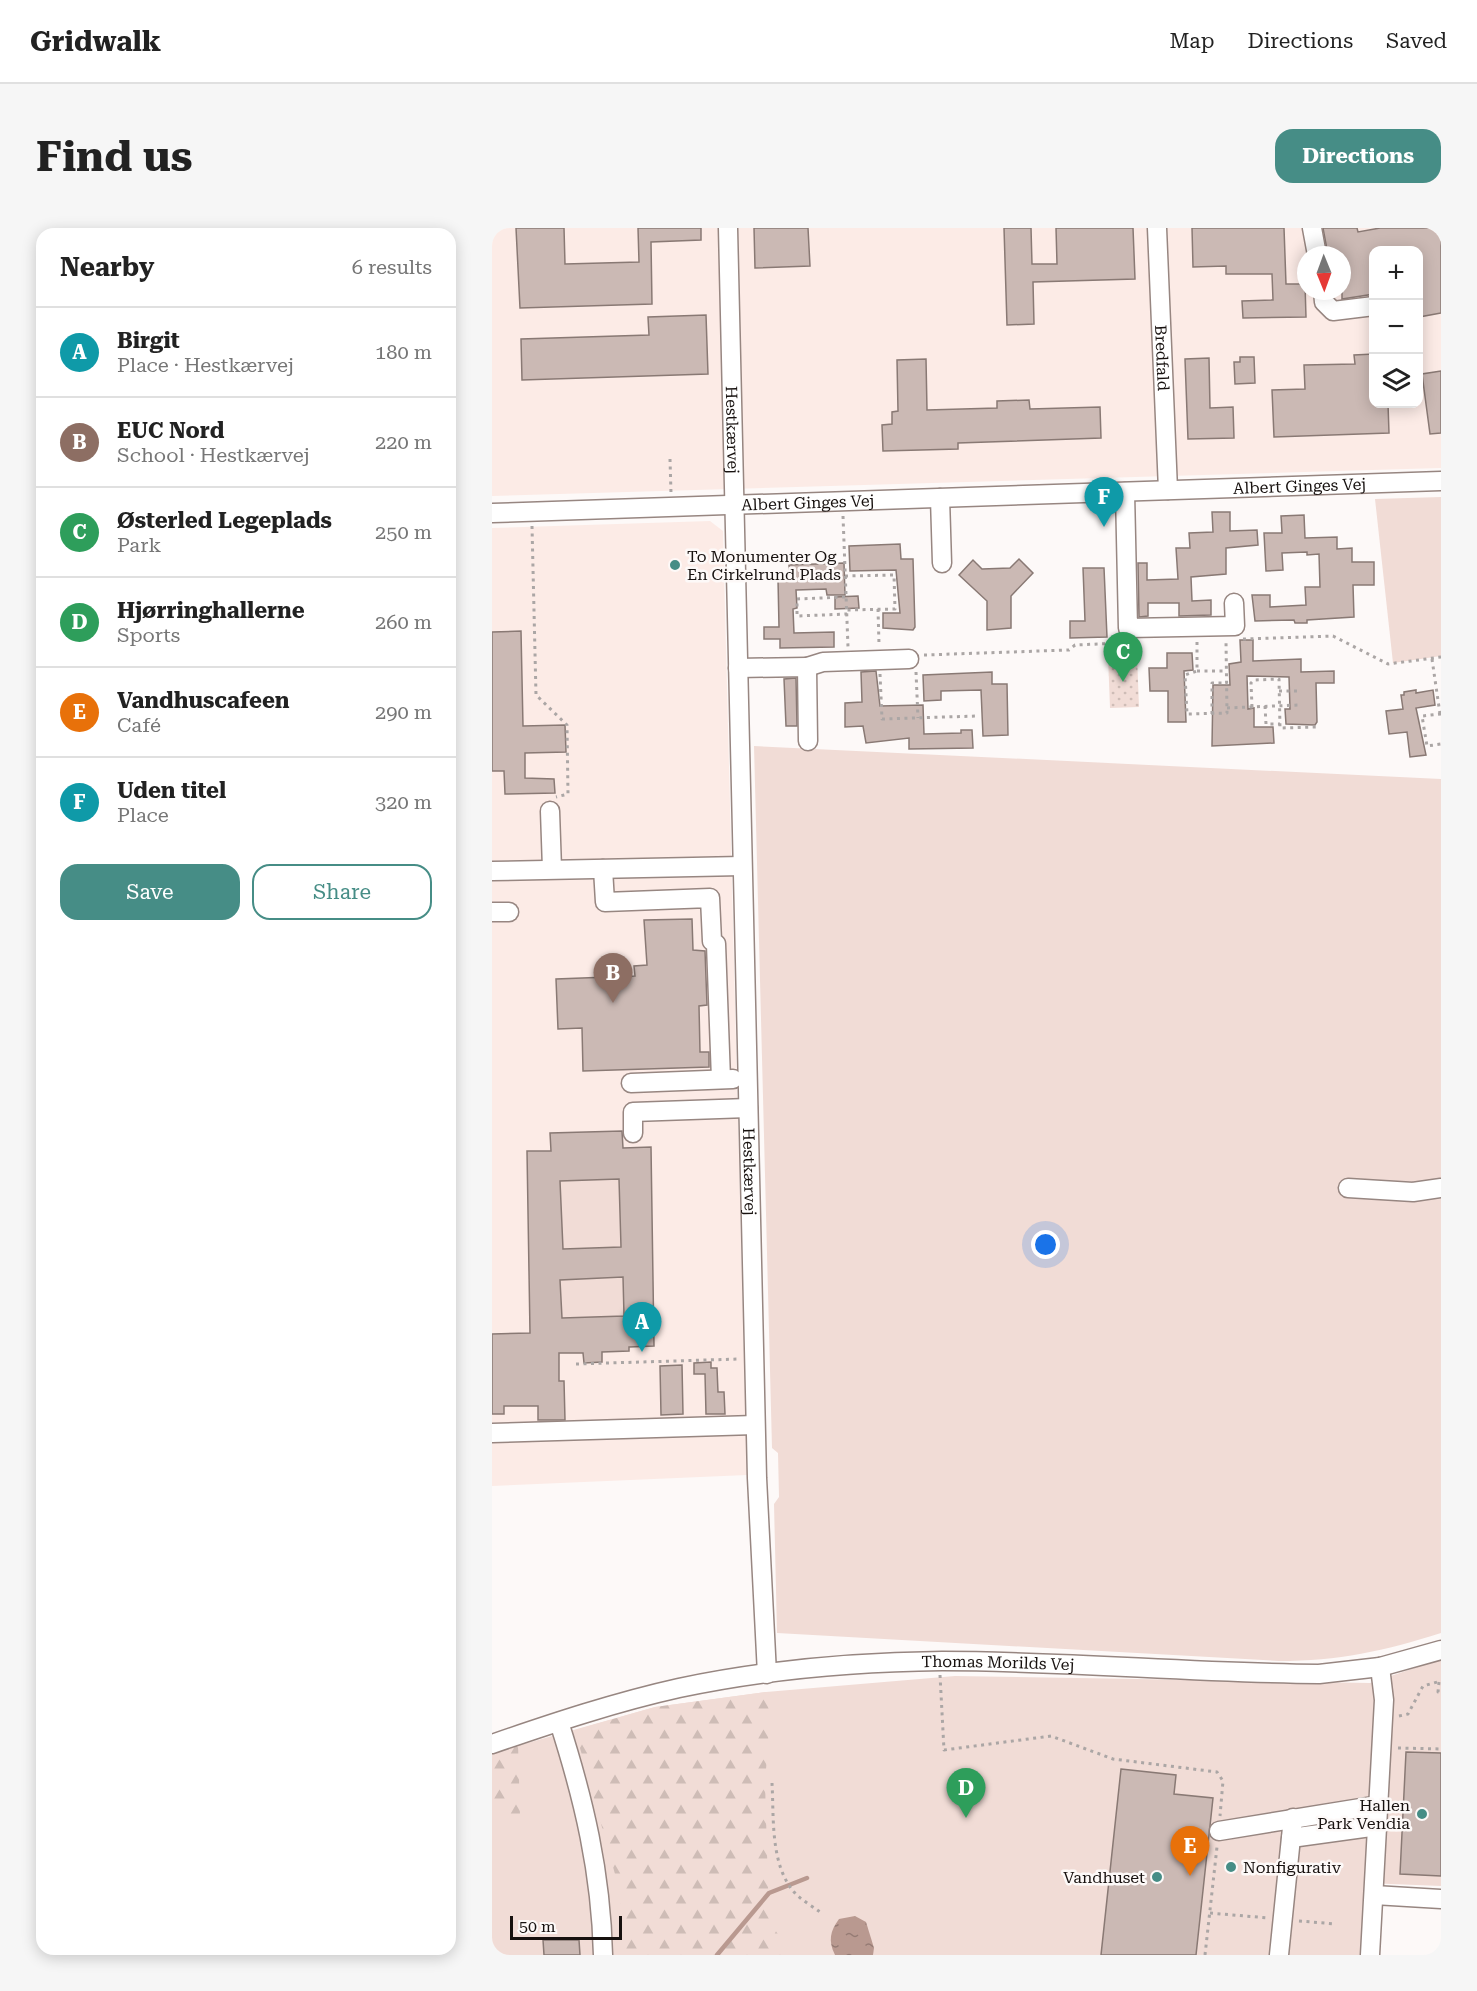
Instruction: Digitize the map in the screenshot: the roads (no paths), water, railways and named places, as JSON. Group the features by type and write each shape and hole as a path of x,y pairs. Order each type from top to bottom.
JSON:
{"street":[{"name":"Hestkærvej","path":"728,228 755,1425 767,1674"},
{"name":"Bredfald","path":"1157,228 1168,490"},
{"path":"1312,228 1315,246"},
{"path":"1324,300 1333,311 1369,307"},
{"name":"Albert Ginges Vej","path":"492,513 1441,481"},
{"path":"1125,492 1128,628 1234,626 1234,603"},
{"path":"939,498 942,562"},
{"path":"738,668 807,667 823,662 909,659"},
{"path":"807,667 808,741"},
{"path":"550,811 552,870"},
{"path":"492,871 742,866"},
{"path":"603,869 605,902 710,897 712,941 716,944 721,1079"},
{"path":"631,1083 747,1078"},
{"path":"633,1133 633,1112 748,1108"},
{"path":"1348,1188 1413,1192 1441,1188"},
{"path":"492,1433 755,1425"},
{"name":"Thomas Morilds Vej","path":"492,1744 559,1722 680,1688 767,1674 856,1665 940,1661 1251,1674 1319,1674 1380,1667 1441,1650"},
{"path":"1370,1955 1383,1715 1380,1667"},
{"path":"559,1722 582,1795 590,1831 600,1899 603,1955"},
{"path":"1219,1831 1379,1805"},
{"path":"1346,1830 1348,1810"},
{"path":"1280,1955 1293,1818"},
{"path":"1291,1838 1378,1826"},
{"path":"1374,1895 1441,1899"}],"water":[{"path":"855,1916 866,1922 874,1948 873,1955 835,1955 831,1941 834,1928 839,1919"}],"waterway":[{"path":"717,1955 769,1893 807,1878"}],"place":[{"name":"Uden titel","path":"1104,527"},
{"name":"To Monumenter Og En Cirkelrund Plads","path":"675,565"},
{"name":"Østerled Legeplads","path":"1123,682"},
{"name":"EUC Nord","path":"613,1003"},
{"name":"Birgit","path":"642,1352"},
{"name":"Hallen Park Vendia","path":"1422,1814"},
{"name":"Hjørringhallerne","path":"966,1818"},
{"name":"Nonfigurativ","path":"1231,1867"},
{"name":"Vandhuscafeen","path":"1190,1876"},
{"name":"Vandhuset","path":"1157,1877"}]}
